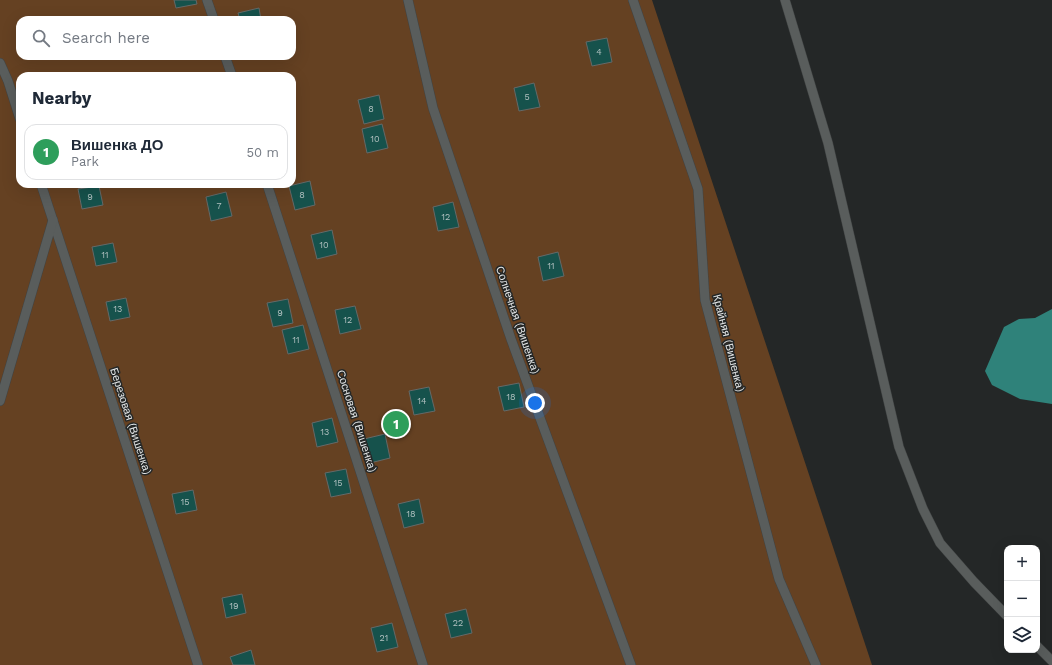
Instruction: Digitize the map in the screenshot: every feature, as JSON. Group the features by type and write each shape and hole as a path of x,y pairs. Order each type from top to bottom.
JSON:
{"lane":[{"path":"207,0 213,16"},
{"name":"Солнечная (Вишенка)","path":"408,0 433,108 511,339 631,665"},
{"name":"Крайняя (Вишенка)","path":"633,0 698,189 704,300 779,579 816,665"},
{"path":"785,0 828,143 899,447 923,510 940,543 974,582 1004,613"},
{"path":"226,60 231,72"},
{"path":"0,63 8,81 16,106"},
{"name":"Березовая (Вишенка)","path":"42,188 198,665"},
{"name":"Сосновая (Вишенка)","path":"268,188 423,665"},
{"path":"0,401 53,220"},
{"path":"1040,649 1052,661"}],"shaded area":[{"path":"0,0 652,0 872,665 0,665"}],"water":[{"path":"1052,309 1052,404 1020,399 992,385 985,371 1004,327 1019,319 1035,318"}],"building":[{"path":"174,0 196,0 197,4 176,8"},
{"path":"259,8 260,16 239,16 238,13"},
{"path":"607,38 612,62 592,66 586,42"},
{"path":"534,83 540,107 519,111 514,88"},
{"path":"379,95 384,119 364,124 358,100"},
{"path":"382,124 388,148 367,153 362,129"},
{"path":"310,181 315,205 295,210 290,188 296,188 296,184"},
{"path":"99,188 103,205 82,209 78,189"},
{"path":"226,192 232,216 211,221 206,197"},
{"path":"453,202 459,227 438,231 433,207"},
{"path":"332,230 337,254 317,259 311,235"},
{"path":"113,243 117,262 96,266 92,247"},
{"path":"558,252 564,276 543,281 538,257"},
{"path":"126,298 130,317 110,321 106,302"},
{"path":"288,299 293,323 273,327 267,303"},
{"path":"355,306 361,329 340,334 335,310"},
{"path":"303,325 309,349 288,354 282,330"},
{"path":"519,383 524,407 504,411 498,387"},
{"path":"429,387 435,411 414,415 409,391"},
{"path":"332,418 338,442 317,447 312,423"},
{"path":"385,434 390,458 370,463 364,439"},
{"path":"346,469 351,493 331,497 325,473"},
{"path":"193,490 197,510 176,514 172,494"},
{"path":"419,499 424,523 404,528 398,504"},
{"path":"242,594 246,613 226,618 222,598"},
{"path":"466,609 472,633 451,638 445,614"},
{"path":"392,623 398,647 377,652 371,628"},
{"path":"251,650 255,665 233,665 230,657"}],"place":[{"name":"Вишенка ДО","path":"396,424"}]}
